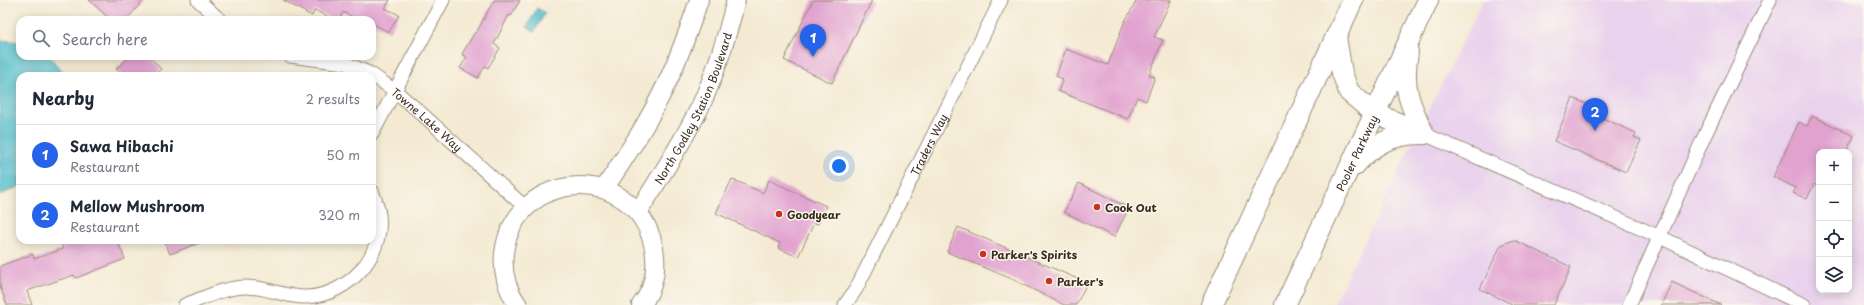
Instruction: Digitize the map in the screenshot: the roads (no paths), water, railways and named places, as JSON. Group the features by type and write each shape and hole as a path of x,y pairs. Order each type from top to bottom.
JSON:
{"main road":[{"path":"1211,305 1353,0"},
{"name":"Pooler Parkway","path":"1285,305 1428,0"},
{"path":"1411,34 1405,71 1406,87 1412,108 1424,134"},
{"path":"1336,37 1342,73 1349,92 1374,113 1424,134"},
{"path":"1345,177 1364,154 1384,141 1406,134 1424,134"}],"street":[{"path":"198,0 216,16"},
{"path":"376,127 443,0"},
{"path":"604,189 629,151 660,97 690,28 699,0"},
{"name":"North Godley Station Boulevard","path":"638,212 665,169 700,106 728,36 736,0"},
{"name":"Traders Way","path":"845,305 856,289 1001,0"},
{"path":"1629,305 1703,139 1770,0"},
{"name":"Towne Lake Way","path":"318,60 353,65 367,72"},
{"name":"Towne Lake Way","path":"376,77 396,91 526,208"},
{"path":"1424,134 1660,237 1804,305"},
{"path":"518,305 513,299 506,281 503,261 506,242 511,229 526,208 542,195 562,187 583,185 604,189 623,198 638,212 650,232 656,255 654,279 647,304"},
{"path":"376,202 380,222 376,239"},
{"path":"185,305 222,291 243,287 306,297 325,294 340,288 355,278 364,268 375,244"},
{"name":"Traders Way","path":"852,305 856,289"}],"water":[{"path":"537,8 545,13 534,32 527,27"},
{"path":"0,40 16,42 16,60 52,60 62,72 16,72 16,188 0,195"}],"place":[{"name":"Sawa Hibachi","path":"813,57"},
{"name":"Mellow Mushroom","path":"1595,131"},
{"name":"Cook Out","path":"1097,207"},
{"name":"Goodyear","path":"779,214"},
{"name":"Parker's Spirits","path":"983,254"},
{"name":"Parker's","path":"1049,281"}]}
